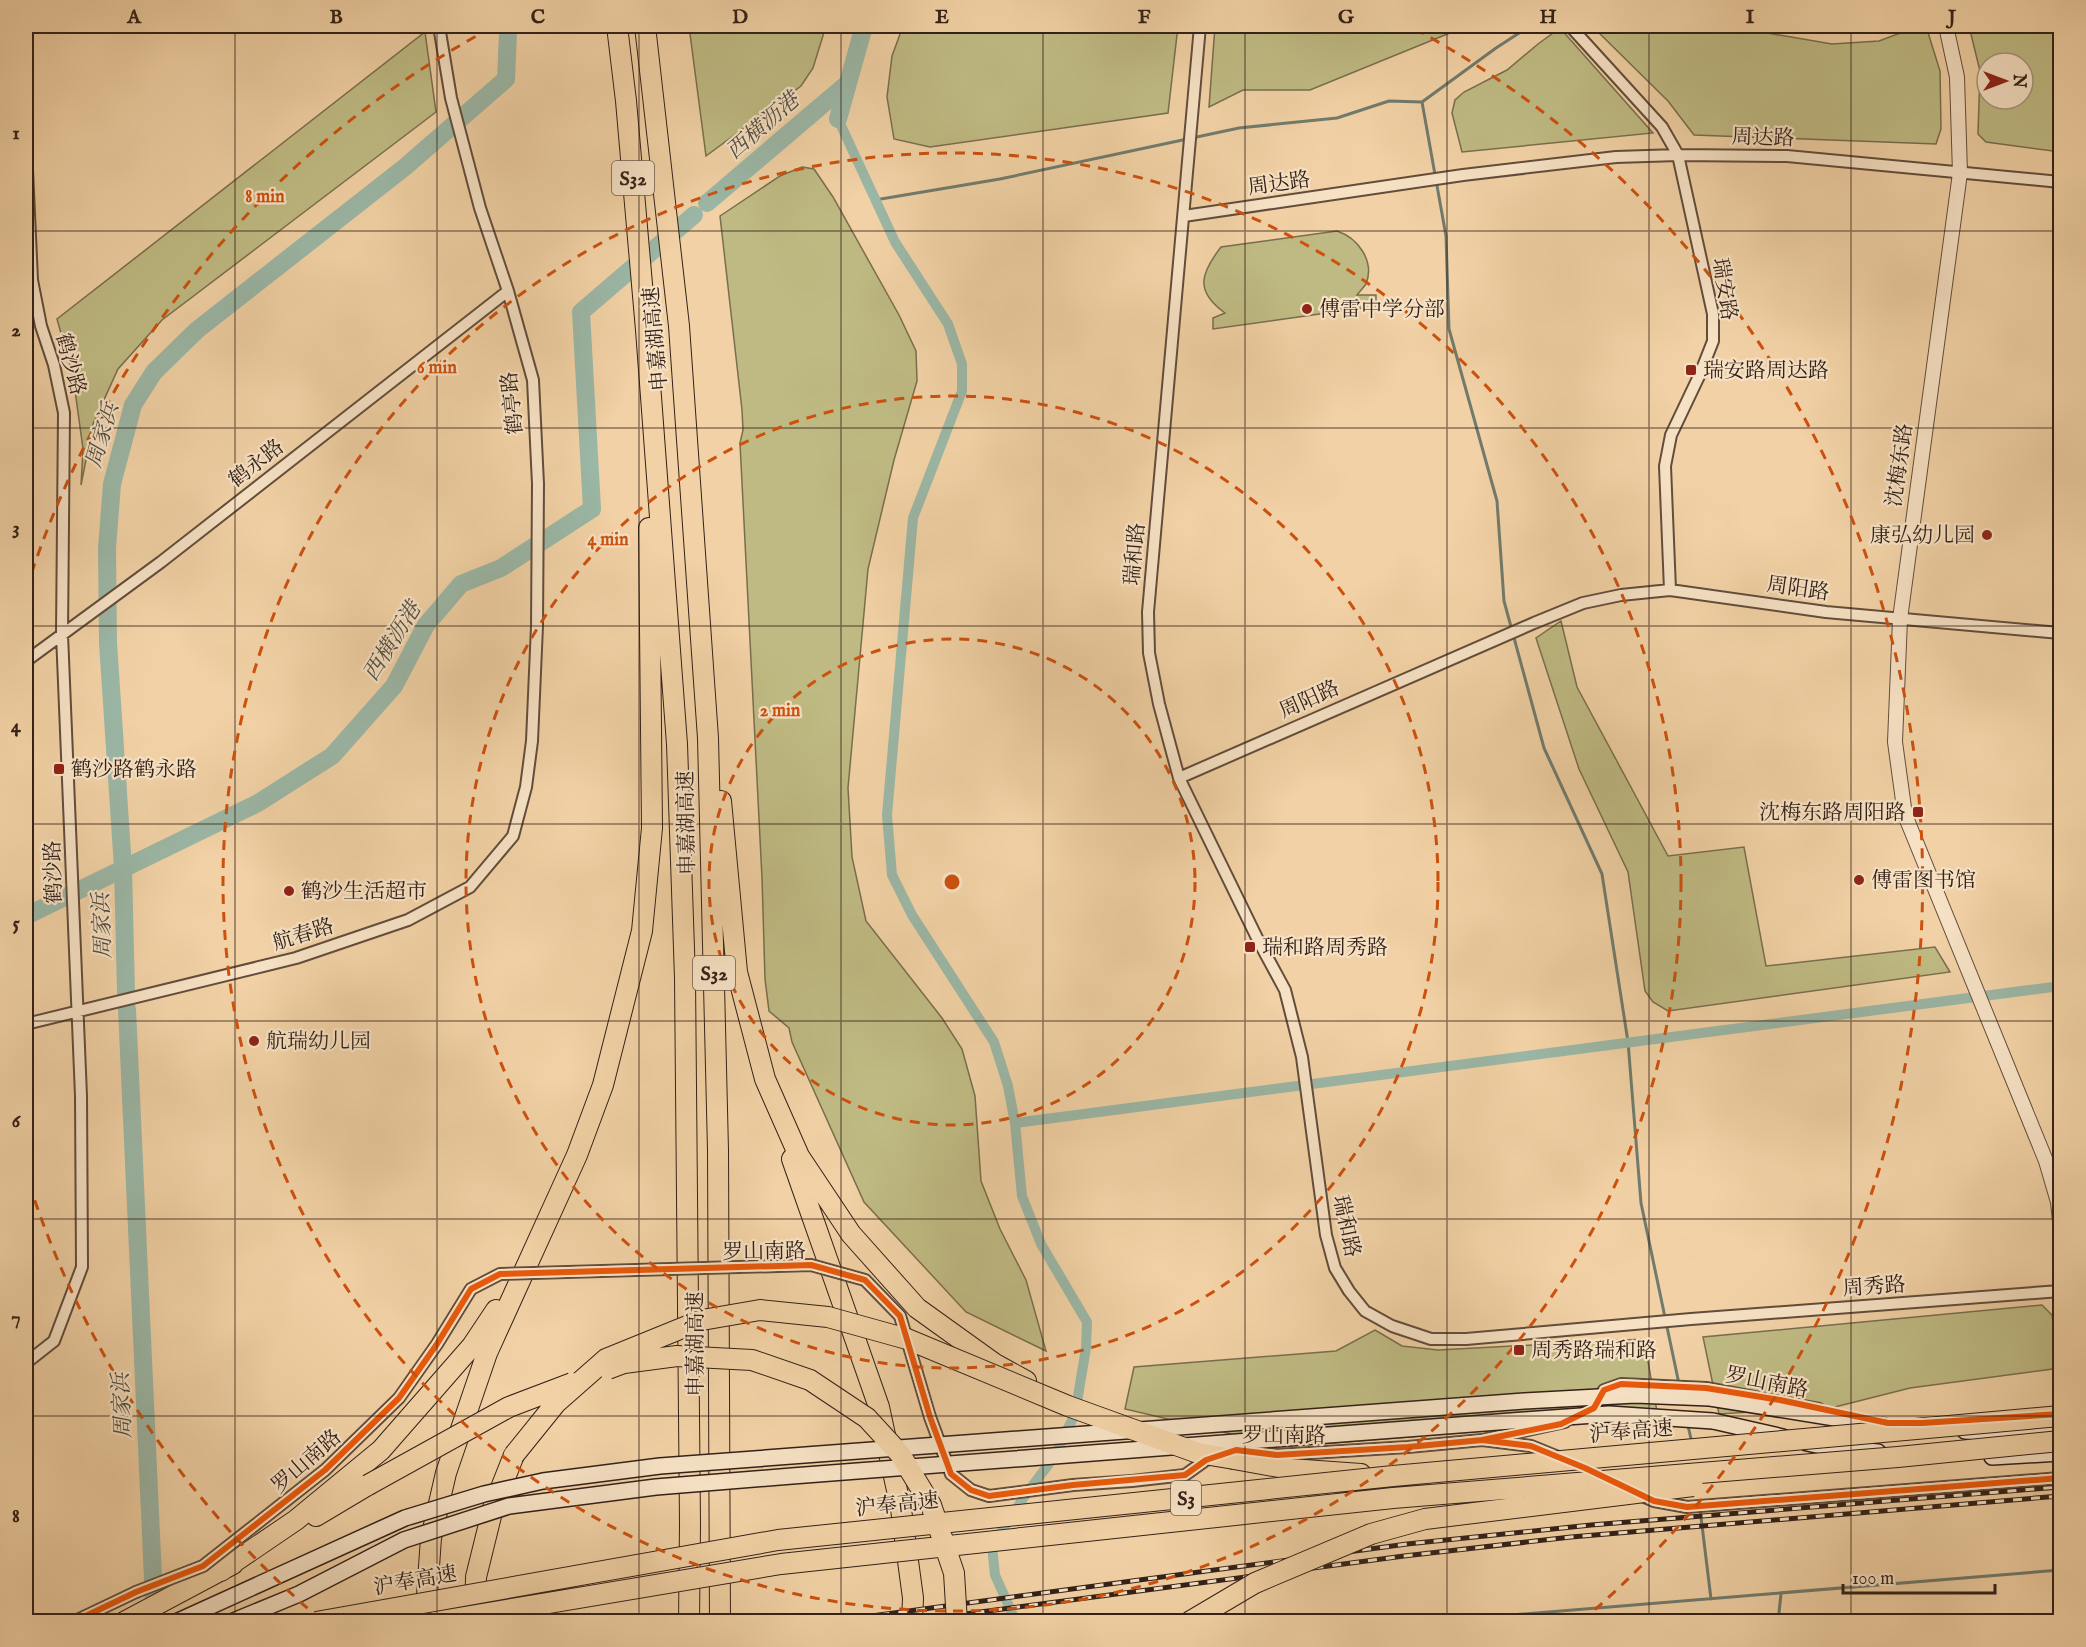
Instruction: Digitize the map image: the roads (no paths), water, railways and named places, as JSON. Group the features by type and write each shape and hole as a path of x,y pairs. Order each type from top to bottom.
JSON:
{"highway":[{"name":"申嘉湖高速","path":"617,26 626,101 646,330 677,756 685,978 690,1622"},
{"name":"申嘉湖高速","path":"645,26 679,326 708,738 718,1150 720,1622"},
{"path":"679,326 737,972 765,1078 879,1407 901,1509 913,1598 912,1622"},
{"path":"430,1622 427,1595 431,1538 446,1473 487,1353 577,1155 603,1085 642,931 652,828 646,330"},
{"path":"765,1078 799,1156 851,1234 917,1308 995,1364 1068,1406"},
{"path":"221,1571 296,1520 381,1450 472,1346 506,1294 544,1224"},
{"path":"475,1622 476,1577 493,1508 514,1455 556,1403 606,1359 702,1320 760,1310 828,1317 907,1339 1068,1406 1198,1453 1290,1469 1393,1476"},
{"path":"124,1622 221,1571 396,1469 509,1407 624,1363 677,1356 752,1360 810,1380 867,1418 900,1454 931,1504 954,1573 957,1622"},
{"name":"沪奉高速","path":"316,1622 778,1540 1393,1476 2061,1415"},
{"name":"S3","path":"435,1622 781,1564 1393,1498 1898,1457 2061,1441"},
{"path":"1179,1622 1255,1583 1371,1534 1425,1519 1658,1491 1898,1457"},
{"path":"1189,1622 1255,1583"}],"main road":[{"name":"罗山南路","path":"176,1622 405,1518 484,1494 543,1480 660,1466 1524,1401 1635,1395 1710,1398 1883,1426 1995,1433 2061,1428"},
{"name":"罗山南路","path":"231,1622 299,1594 404,1540 509,1506 656,1488 1609,1414 1713,1421 1831,1448 1886,1453 1994,1457 2061,1453"}],"street":[{"name":"鹤亭路","path":"439,26 451,98 480,208 508,291 533,380 538,523 532,741 526,788"},
{"name":"瑞和路","path":"1200,26 1148,612 1149,653 1159,704 1179,778 1285,990 1302,1057 1326,1235 1335,1268 1365,1311 1392,1326 1431,1339 1517,1336 1648,1323"},
{"name":"瑞安路","path":"1570,26 1662,127 1678,155 1713,314 1713,340 1700,374 1671,435 1665,466 1670,590"},
{"name":"沈梅东路","path":"1946,26 1958,76 1960,173 1900,619 1895,742 1905,815 2046,1161 2061,1221"},
{"name":"鹤沙路","path":"26,148 32,280 41,326 54,364 64,413 62,634 81,1096 82,1267 54,1341 26,1363"},
{"name":"周达路","path":"1184,216 1576,160 1678,155 1787,156 2061,182"},
{"name":"鹤永路","path":"26,661 171,554 508,291"},
{"name":"周阳路","path":"1179,778 1488,642 1583,603 1621,595 1670,590 1826,612 2061,633"},
{"name":"航春路","path":"26,1024 307,954 408,920 470,888 513,836 526,788"},
{"name":"罗山南路","path":"73,1622 136,1592 203,1566 325,1470 399,1398 437,1344 471,1289 500,1274 811,1265 865,1280 900,1316 930,1417 951,1474 971,1490 989,1496 1073,1485 1185,1475 1206,1460 1236,1450 1277,1455 1482,1440 1561,1424 1594,1408 1604,1390 1621,1384 1706,1388 1780,1400 1888,1423 1922,1424 2061,1415"},
{"name":"周秀路","path":"1648,1323 2061,1291"},
{"name":"罗山南路","path":"1482,1440 1531,1446 1585,1468 1654,1501 1686,1507 2061,1478"}],"waterway":[{"name":"周家浜","path":"126,992 123,868 108,643 107,548 112,484 133,405 154,372 197,330 405,167 506,79 508,33 506,26"},
{"path":"838,119 864,26"},
{"path":"875,200 1000,179 1239,128 1337,118 1389,101 1422,102 1530,26"},
{"name":"西横沥港","path":"707,203 848,83"},
{"path":"1422,102 1446,236 1449,329 1497,501 1504,601 1544,748 1602,874 1628,1042 1641,1203 1679,1384"},
{"path":"838,119 895,242 948,324 962,364 962,391 913,518 887,815 892,875 912,915 994,1042 1008,1086 1015,1123 1022,1196 1041,1244 1087,1322 1086,1348 1075,1414 1054,1457 992,1546 995,1575 1016,1622"},
{"name":"西横沥港","path":"26,916 258,803 332,756 394,686 426,625 461,584 501,568 592,509 581,312 694,215"},
{"path":"1015,1123 2060,986"},
{"name":"周家浜","path":"127,1009 155,1622"},
{"path":"1688,1426 1692,1443"},
{"path":"1700,1509 1711,1599"},
{"path":"1426,1622 2060,1570"},
{"path":"1778,1622 1781,1594"}],"railway":[{"path":"827,1622 1407,1544 1591,1525 2060,1487"},
{"path":"904,1622 1404,1556 1571,1537 2060,1496"}],"place":[{"name":"傅雷中学分部","path":"1307,309"},
{"name":"瑞安路周达路","path":"1691,370"},
{"name":"康弘幼儿园","path":"1987,535"},
{"name":"鹤沙路鹤永路","path":"59,769"},
{"name":"沈梅东路周阳路","path":"1918,812"},
{"name":"傅雷图书馆","path":"1859,880"},
{"name":"鹤沙生活超市","path":"289,891"},
{"name":"瑞和路周秀路","path":"1250,947"},
{"name":"航瑞幼儿园","path":"254,1041"},
{"name":"周秀路瑞和路","path":"1519,1350"}]}
